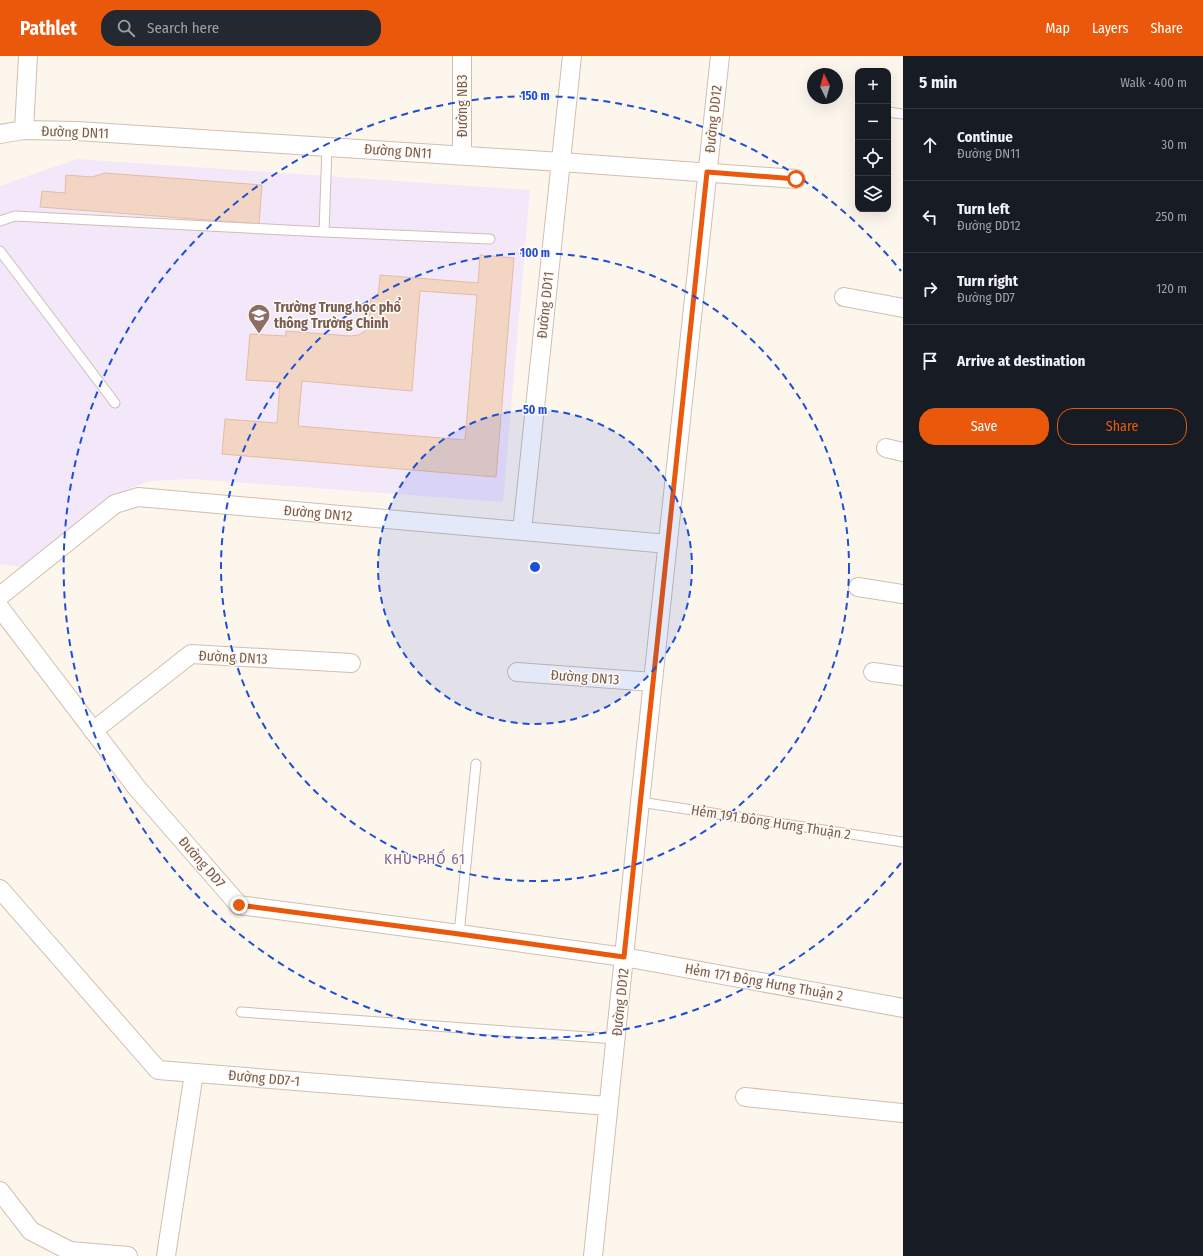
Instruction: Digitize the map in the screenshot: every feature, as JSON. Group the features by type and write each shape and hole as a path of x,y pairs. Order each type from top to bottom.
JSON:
{"street":[{"path":"24,130 28,56"},
{"name":"Đường NB3","path":"462,56 462,156"},
{"name":"Đường DD11","path":"522,531 572,56"},
{"name":"Đường DD12","path":"593,1256 720,56"},
{"name":"Đường DN11","path":"0,134 24,130 77,131 561,162 796,179"},
{"path":"844,297 903,308"},
{"name":"Đường DN12","path":"0,596 115,504 138,497 668,544"},
{"path":"858,587 903,594"},
{"name":"Đường DD7","path":"0,608 137,788 239,905 624,957"},
{"name":"Đường DN13","path":"93,731 191,654 351,664"},
{"name":"Đường DN13","path":"517,672 653,682"},
{"path":"873,672 903,676"},
{"name":"Đường DD7-1","path":"0,889 158,1070 608,1106"},
{"name":"Hẻm 171 Đông Hưng Thuận 2","path":"624,957 903,1008"},
{"path":"166,1256 194,1073"},
{"path":"745,1097 903,1113"},
{"path":"0,1192 31,1231 67,1253 128,1256"}],"lane":[{"path":"891,112 903,114"},
{"path":"324,232 328,147"},
{"path":"0,221 15,216 490,239"},
{"path":"0,251 115,403"},
{"path":"459,934 476,764"},
{"name":"Hẻm 191 Đông Hưng Thuận 2","path":"640,802 903,842"},
{"path":"241,1012 616,1039"}],"shaded area":[{"name":"Trường Trung học phổ thông Trường Chinh","path":"77,159 530,190 503,502 193,479 150,481 125,490 24,567 0,564 0,186"}],"building":[{"path":"105,173 262,185 259,224 40,207 42,191 65,193 66,175 92,177"},
{"path":"480,255 514,258 496,477 222,454 225,419 277,423 280,382 246,380 250,334 286,336 286,331 350,336 359,335 366,330 369,323 371,298 378,299 380,275 478,283","holes":["420,291 477,295 465,440 298,426 302,381 412,391"]}],"place":[{"name":"Trường Trung học phổ thông Trường Chinh","path":"259,334"}],"district":[{"name":"KHU PHỐ 61","path":"425,859"}],"route":[{"path":"239,905 624,957 707,172 796,179"}]}
